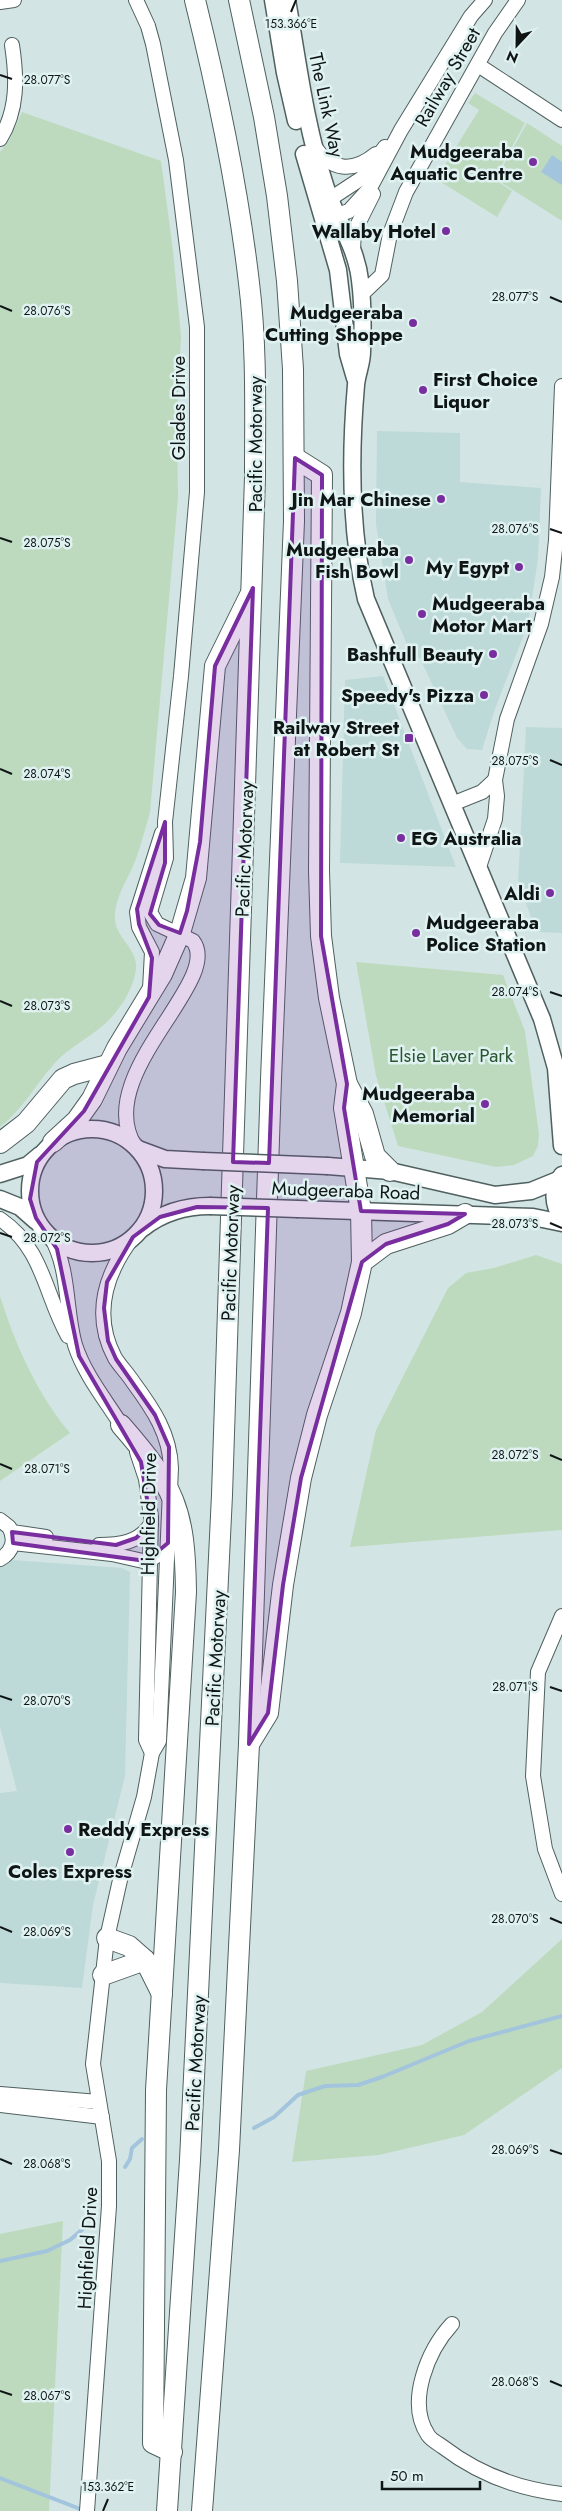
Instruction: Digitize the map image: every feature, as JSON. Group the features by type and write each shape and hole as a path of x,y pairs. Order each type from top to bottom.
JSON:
{"highway":[{"name":"Pacific Motorway","path":"168,2510 204,1885 222,1505 253,588 255,366 249,284 221,117 195,0"},
{"name":"Pacific Motorway","path":"202,2511 229,2150 248,1744 295,458 288,291 277,196 264,117 239,0"},
{"path":"295,458 322,475 320,903 324,966 347,1084 363,1114 375,1156 390,1171"},
{"path":"49,1146 74,1123 90,1103 108,1065 149,997 180,934 196,878 215,666 253,588"},
{"path":"0,1143 26,1123 63,1079 74,1074 108,1065"},
{"path":"248,1744 268,1713 283,1585 301,1478 317,1415 351,1313 362,1262 361,1211 352,1167 344,1108 347,1084"},
{"path":"362,1262 386,1244 448,1224 465,1214"},
{"path":"121,1425 143,1451 170,1489 184,1533 186,1592 156,2090 153,2443 172,2452"},
{"path":"107,1938 129,1946 145,1960 163,1996"},
{"path":"103,1975 145,1960"}],"main road":[{"path":"273,0 287,82 325,205 337,215"},
{"name":"The Link Way","path":"287,0 303,105 325,205"},
{"name":"Railway Street","path":"325,205 340,281 348,354 356,383"},
{"name":"Railway Street","path":"337,215 353,249 361,296 362,353 356,383 355,535 362,584 390,661 479,867 542,1020 556,1068 560,1092 562,1146"},
{"path":"0,1174 28,1165 49,1146 76,1131 98,1129 114,1133 136,1148 149,1169 154,1191 148,1216 134,1236 117,1248 98,1252 74,1250 47,1233 23,1209 0,1199"},
{"path":"47,1233 33,1210 30,1188 34,1168 49,1146"},
{"name":"Mudgeeraba Road","path":"136,1148 165,1159 352,1167 390,1171 495,1195 531,1191 560,1178"},
{"path":"560,1178 554,1190 554,1201 562,1219"},
{"name":"Mudgeeraba Road","path":"134,1236 150,1223 168,1214 189,1208 210,1206 533,1217 562,1223"}],"street":[{"path":"0,2 14,0"},
{"name":"Glades Drive","path":"136,0 148,26 153,44 176,160 197,327 197,492 166,822 165,863 150,912 156,924 180,934 195,943 199,951 199,960 183,993 148,1050 128,1092 126,1122 136,1148"},
{"name":"Railway Street","path":"471,16 476,0"},
{"name":"Railway Street","path":"325,205 362,178 396,134 471,16 485,0"},
{"name":"Railway Street","path":"361,296 382,275 393,223 423,161 478,65 509,5 518,0"},
{"path":"0,139 11,117 15,98 16,78 12,45"},
{"path":"478,65 562,120"},
{"name":"Railway Street","path":"312,143 329,163 336,166 350,167 368,160 396,134"},
{"name":"Railway Street","path":"353,249 354,232 396,134"},
{"name":"Railway Street","path":"337,215 349,211 363,198 388,156"},
{"path":"479,867 495,818 497,796 495,780 507,719 541,624 552,577 556,540 562,386"},
{"path":"452,804 482,792 495,780"},
{"name":"Glades Drive","path":"149,997 152,955 138,924 137,909 151,874 166,822"},
{"path":"0,1219 20,1236 35,1255 57,1314 79,1356"},
{"name":"Highfield Drive","path":"47,1233 61,1263 70,1325 79,1356 137,1453 144,1470 151,1524 146,1740 152,1753"},
{"name":"Highfield Drive","path":"87,2511 109,2206 109,2161 93,2064 107,1938 120,1880 144,1797 152,1753 159,1741 170,1489 170,1461 164,1431 116,1358 105,1330 106,1282 114,1264 134,1236"},
{"path":"0,1520 12,1537 149,1561 168,1543"},
{"path":"12,1537 116,1545 134,1539 151,1524"},
{"path":"0,1559 9,1552 12,1537"},
{"path":"562,1616 538,1672 533,1776 545,1849 562,1894"},
{"path":"0,2094 99,2102"},
{"path":"0,2105 102,2117"},
{"path":"452,2324 443,2334 426,2368 418,2403 428,2436 466,2465 534,2490 562,2494"}],"highlighted area":[{"path":"295,458 322,475 321,936 347,1084 344,1108 361,1211 465,1214 448,1224 386,1244 362,1262 301,1478 283,1585 268,1713 249,1744 268,1208 197,1207 160,1217 133,1237 107,1282 104,1308 108,1341 116,1359 155,1415 169,1447 168,1543 146,1561 13,1543 12,1532 116,1545 136,1538 151,1524 141,1462 79,1356 57,1249 36,1218 30,1199 37,1162 84,1111 149,997 152,958 139,924 137,909 165,822 165,863 150,914 159,925 180,933 187,911 200,842 215,666 253,588 233,1162 269,1163"}],"shaded area":[{"path":"552,155 562,162 562,185 541,172"},
{"path":"377,431 460,433 460,482 541,488 538,559 528,624 495,709 482,750 467,749 457,738 420,658 410,652 388,599 376,524"},
{"path":"383,676 456,867 340,863 345,680"},
{"path":"526,727 562,728 562,933 537,932 518,883"},
{"path":"12,1560 122,1568 130,1572 125,1776 93,1905 82,1988 0,1983 0,1793 17,1791 0,1727 0,1567"}],"green space":[{"path":"475,93 525,123 494,179 512,191 497,217 436,179 479,110 468,103"},
{"path":"22,112 161,161 173,250 181,336 177,417 178,498 150,812 137,856 115,911 116,926 136,961 132,986 110,1019 59,1059 15,1113 0,1127 0,152 9,141"},
{"name":"Mudgeeraba Aquatic Centre","path":"527,123 562,146 562,221 496,179"},
{"name":"Elsie Laver Park","path":"356,962 503,975 525,1031 539,1134 538,1146 533,1156 514,1165 496,1167 398,1146 376,1076"},
{"path":"536,1255 562,1264 562,1530 350,1547 376,1430 448,1288 466,1273 494,1268"},
{"path":"0,1296 28,1368 47,1402 70,1433 0,1481"},
{"path":"562,1939 562,2068 464,2135 379,2155 292,2162 306,2071 422,2045 482,2012"},
{"path":"63,2221 49,2511 0,2511 0,2234"}],"waterway":[{"path":"254,2128 274,2117 298,2095 325,2086 358,2085 469,2041 562,2016"},
{"path":"125,2167 130,2159 132,2148 142,2139"},
{"path":"0,2261 47,2251 70,2240 84,2228"},
{"path":"0,2478 83,2510"}],"place":[{"name":"Mudgeeraba Aquatic Centre","path":"533,162"},
{"name":"Wallaby Hotel","path":"446,231"},
{"name":"Mudgeeraba Cutting Shoppe","path":"413,323"},
{"name":"First Choice Liquor","path":"423,390"},
{"name":"Jin Mar Chinese","path":"441,499"},
{"name":"Mudgeeraba Fish Bowl","path":"409,560"},
{"name":"My Egypt","path":"519,567"},
{"name":"Mudgeeraba Motor Mart","path":"422,614"},
{"name":"Bashfull Beauty","path":"493,654"},
{"name":"Speedy's Pizza","path":"484,695"},
{"name":"Railway Street at Robert St","path":"409,738"},
{"name":"EG Australia","path":"401,838"},
{"name":"Aldi","path":"550,893"},
{"name":"Mudgeeraba Police Station","path":"416,933"},
{"name":"Mudgeeraba Memorial","path":"485,1104"},
{"name":"Reddy Express","path":"68,1829"},
{"name":"Coles Express","path":"70,1852"}]}
